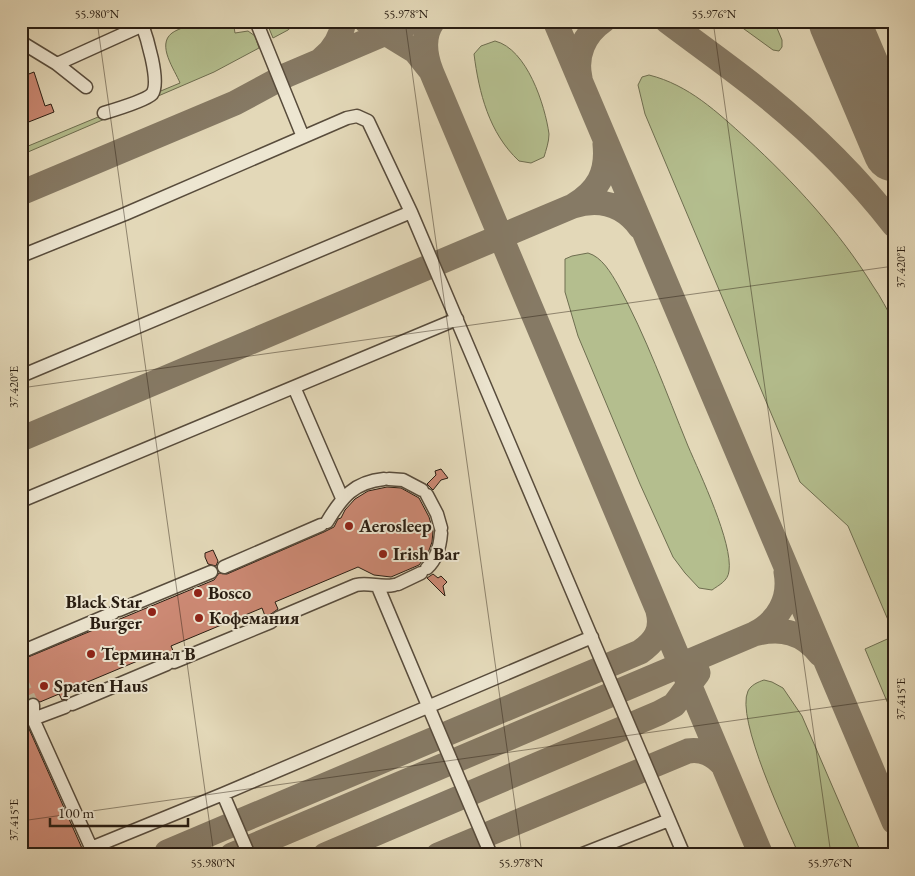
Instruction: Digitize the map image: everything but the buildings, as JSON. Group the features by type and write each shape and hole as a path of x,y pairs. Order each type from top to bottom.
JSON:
{"lane":[{"path":"256,21 303,137"},
{"path":"57,64 145,23 155,79 153,91 147,97 104,113"},
{"path":"21,42 57,64 86,87"},
{"path":"21,252 26,254 88,229 352,116 364,119 370,125 411,212 684,855"},
{"path":"21,376 411,212"},
{"path":"21,501 457,319"},
{"path":"294,387 342,498"},
{"path":"34,719 356,585 365,583 378,587 397,584 424,570 432,563 438,552 441,531 437,514 425,492 403,480 387,479 366,482 342,498 324,523 224,566"},
{"path":"21,652 211,572"},
{"path":"378,587 491,855"},
{"path":"33,705 34,719 93,852 223,794 592,638"},
{"path":"223,794 249,855"},
{"path":"580,855 669,820"}],"green space":[{"path":"201,21 246,21 247,24 234,27 235,33 248,31 255,36 259,48 214,72 21,155 21,149 180,83 166,51 168,38 175,31"},
{"path":"266,21 298,21 288,30 273,38"},
{"path":"733,21 774,21 782,40 782,47 779,51 773,50"},
{"path":"495,41 506,46 516,55 525,66 539,94 547,122 548,143 544,157 531,163 519,161 509,150 500,138 487,112 474,54 481,46"},
{"path":"649,75 677,85 702,101 736,129 781,172 815,208 846,246 876,290 894,322 894,634 848,526 800,482 645,114 638,85 642,77"},
{"path":"588,253 598,258 606,266 638,324 721,527 729,559 729,571 725,580 712,590 699,588 673,557 578,336 565,292 565,259"},
{"path":"894,636 894,718 865,649"},
{"path":"764,680 783,688 802,716 862,855 799,855 764,772 749,724 746,705 748,691 753,685"}],"taxiway":[{"path":"322,59 337,42 344,21"},
{"path":"366,21 415,51 431,71 761,855"},
{"path":"21,193 235,103 287,75 414,21"},
{"path":"431,71 427,59 426,39 433,21"},
{"path":"555,21 894,822"},
{"path":"580,78 579,62 582,46 596,26 603,21"},
{"path":"667,21 753,85 800,124 849,172 894,225"},
{"path":"573,206 589,194 600,180 605,164 605,144"},
{"path":"21,439 573,206 592,203 610,205 626,213 640,227"},
{"path":"232,855 754,634 770,623 781,609 786,591 786,572"},
{"path":"167,852 640,652 654,640 659,624 658,611"},
{"path":"754,634 773,631 791,633 806,641 820,654"},
{"path":"325,855 659,713 674,705 698,673"},
{"path":"438,855 688,751 707,753 723,765"}],"runway":[{"path":"839,21 894,151"}],"tunnel":[{"path":"21,679 33,705"}],"place":[{"name":"Aerosleep","path":"349,526"},
{"name":"Irish Bar","path":"383,554"},
{"name":"Bosco","path":"198,593"},
{"name":"Black Star Burger","path":"152,612"},
{"name":"Кофемания","path":"199,618"},
{"name":"Терминал B","path":"91,654"},
{"name":"Spaten Haus","path":"44,686"}]}
